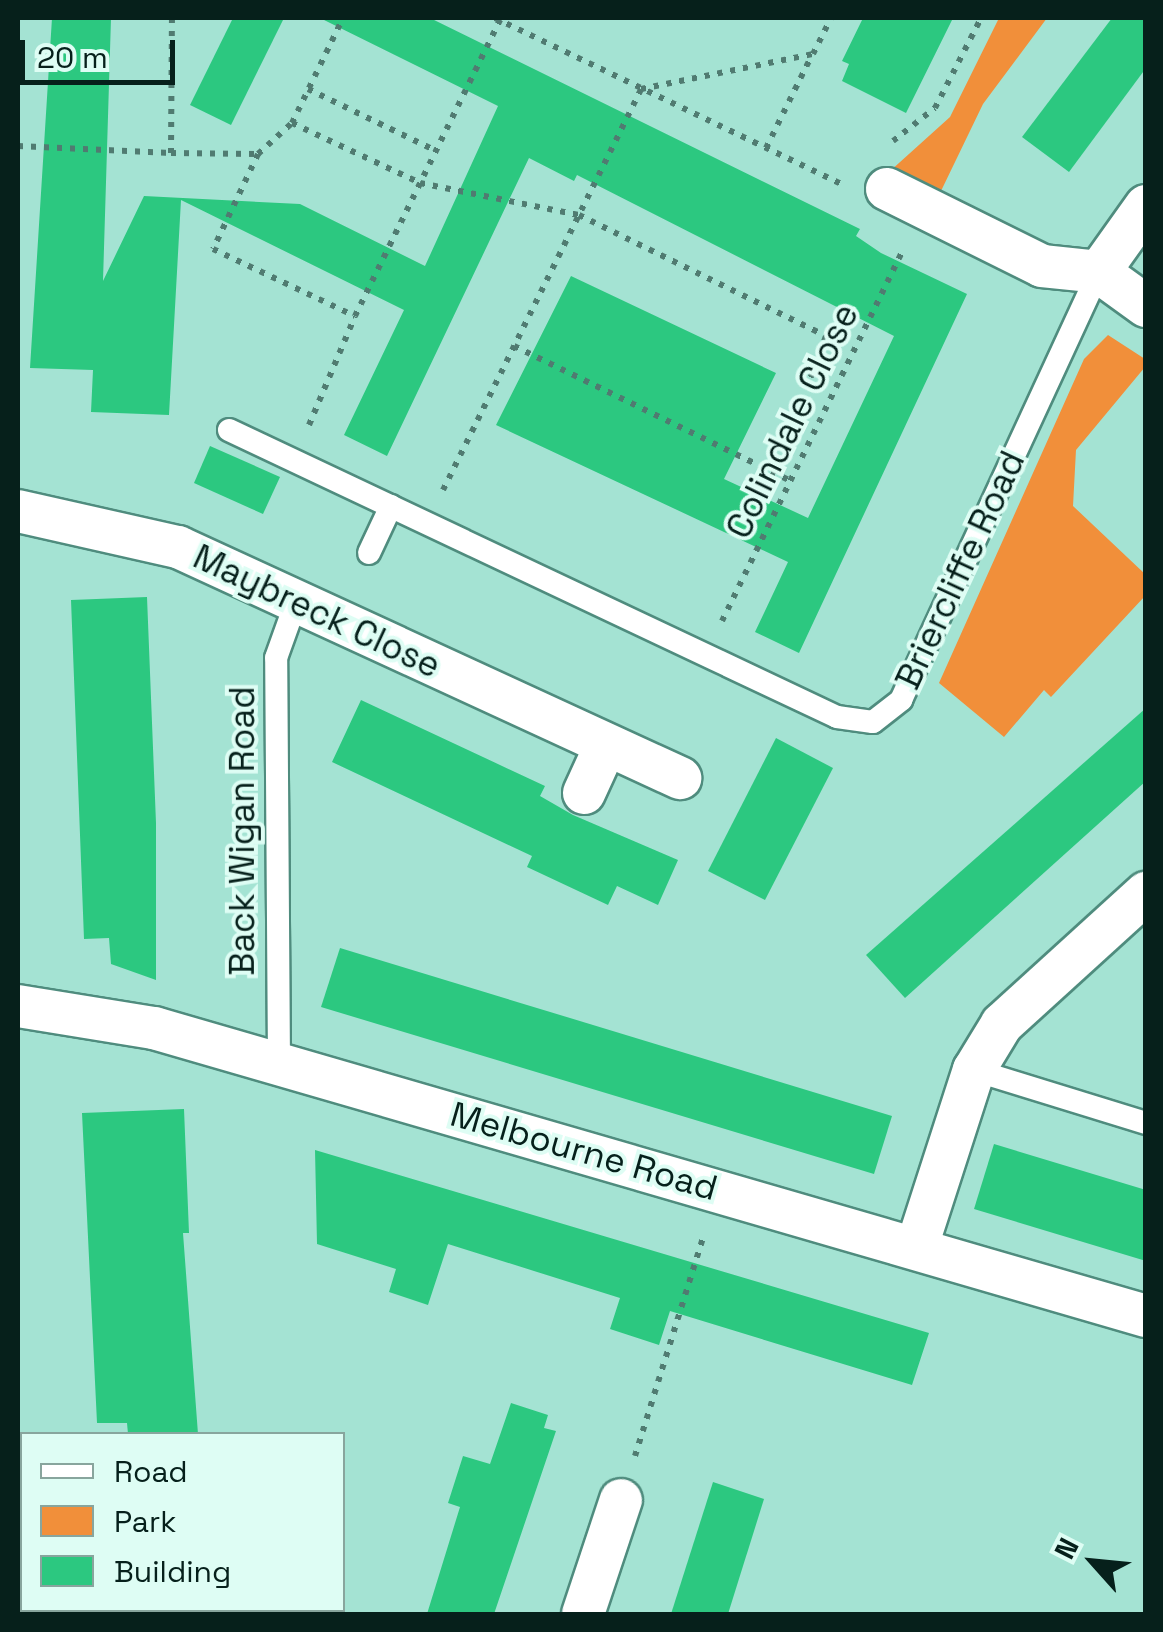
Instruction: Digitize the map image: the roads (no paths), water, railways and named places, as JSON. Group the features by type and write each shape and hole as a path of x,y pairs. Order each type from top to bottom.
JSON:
{"street":[{"path":"887,192 1042,266 1099,272 1146,306"},
{"name":"Briercliffe Road","path":"1099,272 1146,206"},
{"name":"Maybreck Close","path":"18,511 150,538 680,778"},
{"path":"584,793 606,745"},
{"path":"916,1246 974,1070 1002,1024 1146,893"},
{"name":"Melbourne Road","path":"18,1006 154,1028 916,1246 1146,1316"},
{"path":"583,1614 621,1500"}],"lane":[{"name":"Briercliffe Road","path":"229,430 855,723 889,714 1099,272"},
{"path":"369,553 391,506"},
{"name":"Back Wigan Road","path":"279,1064 276,658 296,602"},
{"path":"974,1070 1146,1123"}]}
